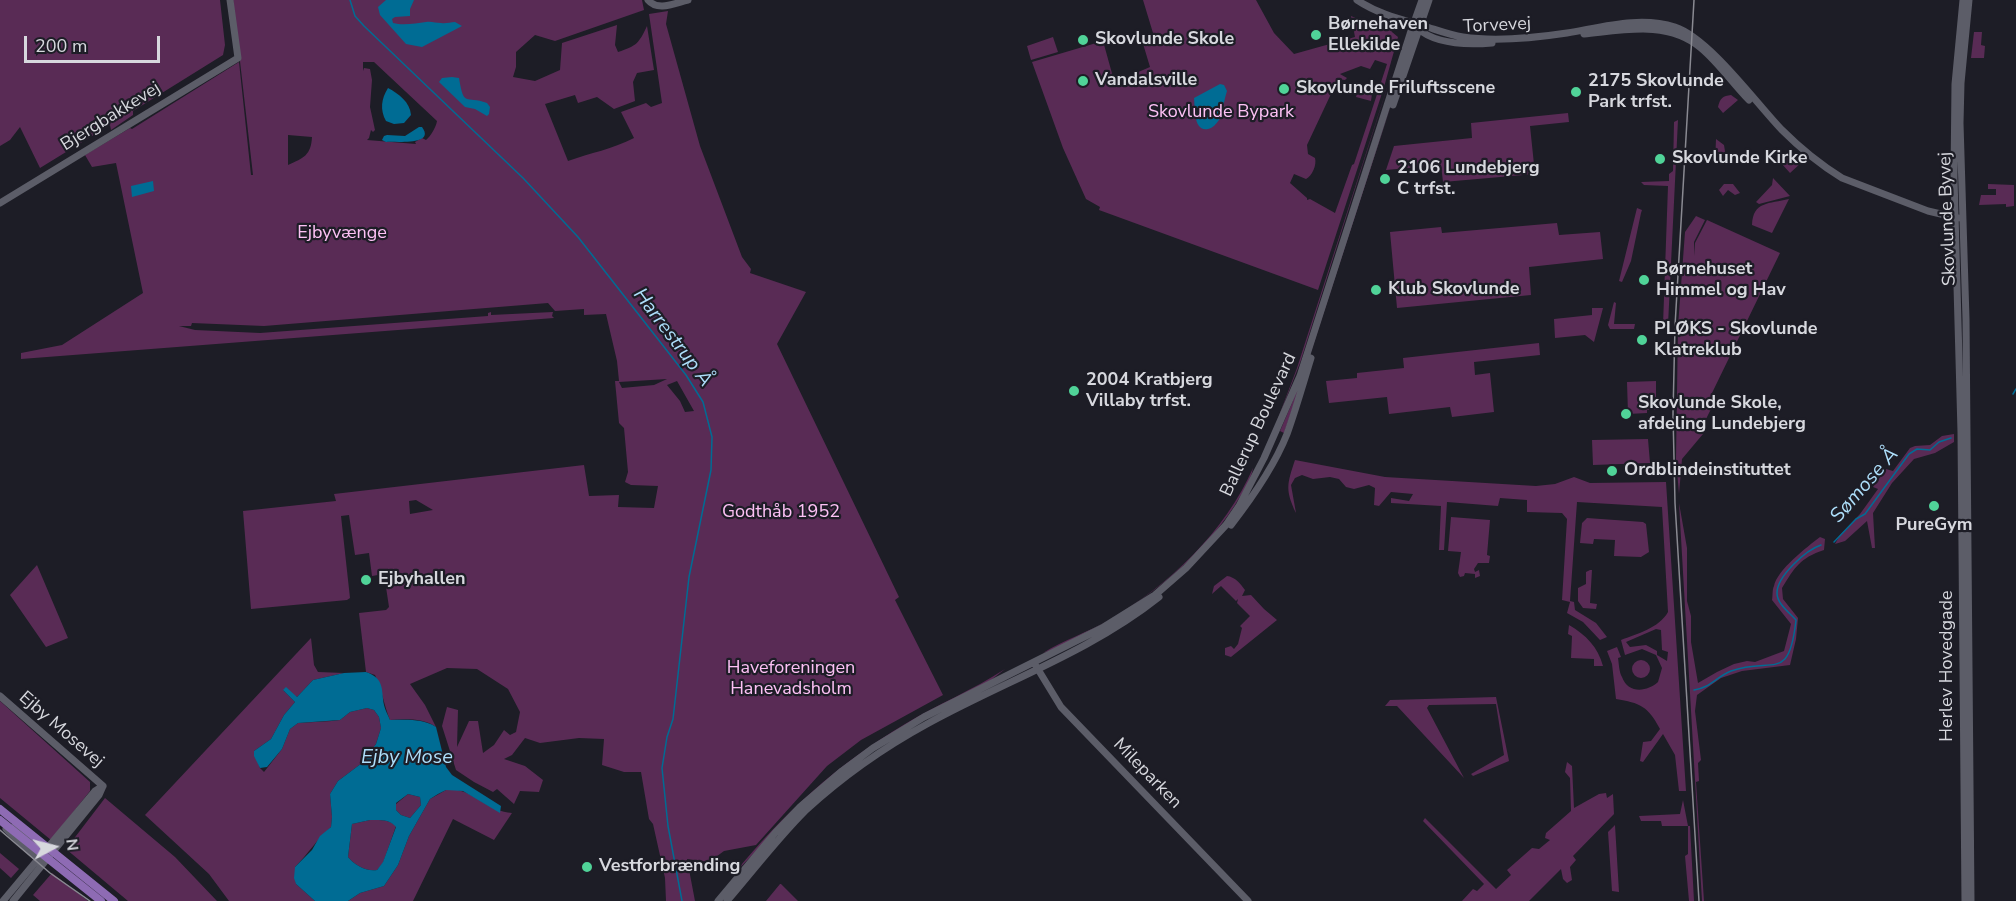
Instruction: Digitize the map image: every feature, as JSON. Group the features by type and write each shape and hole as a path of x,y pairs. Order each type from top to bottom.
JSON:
{"main road":[{"path":"0,808 46,854"},
{"path":"0,820 103,897 114,901"}],"street":[{"name":"Bjergbakkevej","path":"0,203 238,58 230,0"},
{"path":"648,0 658,6 688,0"},
{"name":"Torvevej","path":"1357,0 1383,14 1418,26 1456,35 1494,39 1565,33 1641,22 1654,22 1682,30 1695,37 1710,50 1797,145 1834,173 1918,207 1954,218 1964,218"},
{"name":"Ballerup Boulevard","path":"728,901 780,838 806,811 862,765 927,724 1105,634 1172,587 1209,551 1258,488 1282,445 1290,425 1418,26 1422,0"},
{"name":"Ballerup Boulevard","path":"718,901 800,807 873,748 924,717 1102,628 1155,595 1206,549 1239,506 1276,431 1306,358 1418,26 1429,0"},
{"name":"Skovlunde Byvej","path":"1963,0 1955,84 1954,218 1964,434"},
{"name":"Skovlunde Byvej","path":"1964,434 1964,218 1960,114 1969,0"},
{"name":"Herlev Hovedgade","path":"1964,434 1965,901"},
{"name":"Herlev Hovedgade","path":"1964,434 1971,901"},
{"name":"Mileparken","path":"1034,661 1061,707 1248,901"},
{"name":"Ejby Mosevej","path":"0,696 103,786 99,795 46,854"},
{"path":"3,901 46,854"},
{"path":"13,901 46,854"}],"green space":[{"path":"0,0 220,0 225,45 223,55 133,111 133,115 111,130 110,125 40,168 20,127 10,140 0,146"},
{"path":"233,0 642,0 644,10 555,41 535,35 516,52 513,77 535,81 560,70 562,43 617,25 615,45 618,52 637,43 647,26 654,70 637,73 633,82 635,101 614,109 597,97 578,103 575,95 545,104 568,161 634,138 621,112 646,103 651,107 662,103 649,14 668,11 666,24 700,146 742,257 751,269 750,273 806,292 777,344 899,597 895,600 943,695 861,740 827,766 756,845 724,851 709,862 687,859 695,901 666,901 665,878 653,824 649,819 641,772 624,772 602,765 604,739 579,738 540,743 525,738 512,755 504,759 525,766 543,780 539,792 520,791 514,804 497,789 493,792 456,770 442,726 447,707 458,710 457,747 469,721 478,721 483,753 494,745 504,730 510,735 516,732 520,712 508,689 477,669 447,668 410,684 425,705 436,727 408,719 390,720 375,675 366,672 359,613 386,610 389,607 384,574 372,576 369,553 355,555 349,515 341,516 350,598 251,609 243,511 336,501 334,494 584,465 589,496 619,495 618,507 654,508 658,486 631,485 625,482 628,472 624,428 619,423 615,381 619,381 617,361 606,314 584,315 584,309 555,311 548,303 264,326 192,323 191,326 179,326 195,330 260,333 488,316 491,312 491,315 553,312 554,318 21,359 21,353 62,345 143,293 116,163 92,167 85,155 130,128 132,129 239,62 251,175 253,175","holes":["363,62 374,62 437,121 426,140 422,138 415,142 416,144 367,140 371,130 373,132 375,130 370,107 372,80 370,69 364,68 363,71","288,135 312,137 306,155 288,165","667,379 654,385 622,388 619,382","677,381 694,411 685,412 680,401 667,385","416,500 433,510 410,514 409,501"]},
{"name":"Skovlunde Bypark","path":"1143,0 1256,0 1274,33 1294,54 1355,37 1351,16 1369,24 1374,18 1390,26 1392,32 1398,37 1318,290 1099,210 1100,207 1086,199 1063,148 1032,62 1103,41 1113,77 1122,79 1150,67 1141,37 1153,33","holes":["1375,60 1387,64 1354,164 1335,213 1310,199 1307,200 1290,183 1294,174 1306,179 1314,170 1315,158 1308,154 1307,145 1338,79 1347,78 1340,74 1361,66 1370,69"]},
{"path":"1974,32 1982,32 1981,45 1985,46 1984,58 1971,58"},
{"path":"1053,37 1058,52 1031,60 1027,46"},
{"path":"1394,66 1300,363 1274,429 1297,368"},
{"path":"1358,89 1372,94 1371,101 1356,97"},
{"path":"1396,90 1284,433 1280,431 1292,403"},
{"path":"1731,95 1738,100 1723,113 1718,107 1720,101"},
{"path":"1568,113 1569,122 1530,126 1535,174 1443,182 1441,165 1386,170 1394,146 1472,138 1471,123"},
{"path":"1678,120 1668,325 1663,325 1668,186 1644,185 1641,182 1669,181 1669,174 1673,171 1674,122"},
{"path":"1716,139 1724,145 1727,164 1715,163"},
{"path":"1792,153 1801,163 1790,173 1781,163"},
{"path":"1773,178 1790,196 1759,204 1756,202 1772,185"},
{"path":"1724,184 1733,184 1740,193 1735,195 1728,190 1723,196 1719,190"},
{"path":"1988,184 2014,185 2014,206 1979,205 1981,195 1996,195 1996,189 1988,189"},
{"path":"1789,199 1772,233 1752,225 1755,212 1763,205"},
{"path":"1637,208 1642,210 1631,261 1622,282 1619,281"},
{"path":"1696,216 1705,220 1694,242 1694,256 1695,243 1707,220 1780,253 1712,393 1717,397 1701,429 1703,434 1682,459 1679,494 1676,459 1678,326 1685,232"},
{"path":"1557,223 1559,235 1600,232 1603,259 1529,267 1531,295 1397,308 1390,232 1441,227 1442,233"},
{"path":"1614,302 1616,303 1614,324 1635,324 1634,329 1610,329 1608,325"},
{"path":"1592,308 1603,308 1594,342 1585,335 1555,338 1554,319 1592,315"},
{"path":"1539,343 1540,355 1474,362 1475,375 1490,373 1494,412 1452,417 1450,407 1389,414 1387,397 1329,403 1326,381 1357,378 1357,373 1404,368 1403,358"},
{"path":"1656,381 1656,410 1628,414 1627,382"},
{"path":"1954,434 1954,442 1935,453 1914,459 1892,483 1873,513 1875,548 1872,548 1867,521 1845,541 1835,544 1878,489 1873,487 1886,469 1893,471 1910,448 1930,445 1942,436"},
{"path":"1648,439 1650,463 1593,465 1592,440"},
{"path":"1295,460 1385,477 1536,486 1555,484 1574,477 1590,483 1666,482 1686,791 1679,791 1675,755 1663,734 1643,762 1640,761 1643,742 1651,741 1660,729 1647,710 1637,704 1616,699 1612,664 1607,651 1617,647 1621,657 1618,658 1620,673 1625,683 1633,689 1649,688 1658,682 1662,668 1656,655 1642,649 1625,655 1621,640 1653,626 1668,612 1662,507 1577,502 1570,601 1574,602 1575,610 1596,623 1607,637 1600,640 1583,622 1567,613 1570,602 1562,600 1567,519 1562,513 1527,512 1527,500 1500,498 1498,506 1447,502 1444,550 1439,550 1441,506 1391,503 1391,498 1409,501 1413,494 1391,492 1379,506 1374,505 1375,488 1369,485 1354,489 1346,487 1339,479 1330,477 1313,479 1302,475 1295,478 1291,485 1296,513 1289,492 1289,481","holes":["1656,629 1661,630 1662,650 1668,652 1667,661 1657,655 1657,651 1646,645 1630,647 1626,642"]},
{"path":"1253,468 1235,505 1203,546 1165,582 1132,606 1174,573 1211,535 1227,514"},
{"path":"1679,503 1687,548 1687,601 1691,616 1691,642 1698,683 1734,664 1755,662 1784,651 1791,624 1772,600 1773,588 1776,580 1793,559 1820,537 1825,539 1824,550 1809,556 1799,564 1782,588 1783,599 1798,618 1790,665 1742,671 1721,678 1697,695 1695,711 1701,760 1698,763 1699,781 1696,782 1704,901 1702,901"},
{"path":"1451,517 1490,520 1487,555 1490,556 1489,563 1478,563 1474,569 1475,572 1479,570 1480,576 1475,578 1475,574 1465,573 1460,577 1458,573 1461,552 1448,551"},
{"path":"1587,518 1643,522 1646,524 1649,552 1641,557 1614,556 1615,540 1594,539 1593,544 1580,543 1582,523"},
{"path":"37,565 68,638 46,647 10,595"},
{"path":"1592,570 1590,603 1597,604 1596,609 1583,608 1578,601 1578,588 1586,584 1586,572"},
{"path":"1227,576 1235,579 1243,587 1245,590 1242,596 1251,595 1277,620 1231,657 1225,655 1225,648 1231,646 1234,649 1238,644 1242,628 1240,626 1250,616 1237,603 1238,599 1236,601 1221,586 1212,594 1214,586"},
{"path":"1105,622 1060,646 1043,653 1059,644"},
{"path":"1569,625 1590,642 1603,666 1594,666 1594,659 1571,658 1572,636 1568,634"},
{"path":"311,638 314,665 318,672 344,673 313,680 297,697 283,690 295,702 284,715 271,739 254,751 260,768 264,772 282,749 290,729 298,723 340,720 350,712 367,708 374,710 379,717 381,728 376,744 362,763 338,781 330,794 331,827 295,867 296,884 315,901 229,901 209,874 145,815"},
{"path":"1641,660 1649,665 1650,669 1645,677 1641,678 1633,673 1632,669 1637,661"},
{"path":"1005,669 991,680 868,749 758,849 734,874 792,810 857,755 905,724"},
{"path":"1496,697 1509,761 1473,776 1471,774 1504,755 1496,704 1429,705 1427,708 1464,778 1397,706 1385,706 1390,700"},
{"path":"0,701 90,782 90,791 51,840 0,798"},
{"path":"1567,762 1572,766 1574,808 1599,794 1606,793 1607,798 1613,794 1614,814 1573,856 1576,860 1570,867 1572,880 1567,883 1563,879 1561,869 1529,901 1462,901 1473,889 1477,891 1484,884 1423,821 1425,818 1496,889 1511,875 1507,870 1532,848 1539,849 1550,840 1545,838 1546,833 1571,811 1570,778 1565,772"},
{"path":"454,789 504,812 512,813 494,840 453,819 413,901 348,901 360,893 384,886 398,865 409,836 430,799 446,790"},
{"path":"408,794 420,797 421,805 410,818 401,815 396,810 396,804"},
{"path":"105,798 175,857 217,901 128,901 66,849"},
{"path":"1683,800 1688,826 1662,826 1661,821 1641,821 1639,816 1680,814"},
{"path":"370,820 387,821 396,826 383,863 377,870 361,867 348,857 352,824"},
{"path":"1615,825 1619,892 1612,891 1608,832"},
{"path":"1688,826 1690,826 1694,901 1689,901 1685,856 1688,854"},
{"path":"0,853 19,869 11,878 0,868"},
{"path":"52,873 88,901 40,901 33,895"},
{"path":"781,884 798,901 766,901"}],"water":[{"path":"386,0 414,0 410,16 395,17 392,19 393,23 455,22 462,26 422,47 406,44 380,15 378,7"},
{"path":"442,78 459,78 464,97 487,103 490,107 487,116 475,109 465,107 439,82"},
{"path":"1220,84 1224,85 1227,91 1219,120 1213,127 1203,129 1197,123 1194,98"},
{"path":"388,88 409,106 411,115 404,123 394,124 386,121 384,117 382,104"},
{"path":"422,127 425,133 424,137 419,140 386,142 382,140 387,135 405,136"},
{"path":"153,181 154,191 132,197 131,186"},
{"name":"Ejby Mose","path":"366,672 379,681 384,707 390,720 419,721 436,727 446,767 452,775 501,806 500,813 463,791 446,790 438,794 430,799 409,836 398,865 384,886 360,893 348,901 315,901 296,884 295,867 312,850 320,836 331,827 330,794 338,781 362,763 376,744 381,728 379,717 374,710 367,708 350,712 340,720 298,723 290,729 282,749 267,767 260,768 254,751 271,739 284,715 295,702 283,690 286,687 297,697 313,680 344,673","holes":["408,794 420,797 421,805 410,818 401,815 396,810 396,803","370,820 388,821 396,827 383,862 377,870 361,867 348,857 352,824"]}],"waterway":[{"name":"Harrestrup Å","path":"350,0 355,16 364,26 523,178 578,237 686,375 703,402 712,437 711,470 689,577 673,719 667,737 662,768 668,826 682,901"},
{"name":"Sømose Å","path":"2013,394 2016,389"},
{"name":"Sømose Å","path":"1834,542 1856,519 1865,514 1909,454 1917,449 1930,450 1939,442 1951,438"},
{"name":"Sømose Å","path":"1694,690 1704,687 1731,671 1777,664 1783,660 1789,653 1796,620 1779,601 1778,586 1793,564 1821,545"}],"tram line":[{"path":"1694,0 1675,326 1673,414 1675,503 1699,901"},
{"path":"0,830 50,873 90,901"}],"place":[{"name":"Børnehaven Ellekilde","path":"1316,35"},
{"name":"Skovlunde Skole","path":"1083,40"},
{"name":"Vandalsville","path":"1083,81"},
{"name":"Skovlunde Friluftsscene","path":"1284,89"},
{"name":"2175 Skovlunde Park trfst.","path":"1576,92"},
{"name":"Skovlunde Kirke","path":"1660,159"},
{"name":"2106 Lundebjerg C trfst.","path":"1385,179"},
{"name":"Børnehuset Himmel og Hav","path":"1644,280"},
{"name":"Klub Skovlunde","path":"1376,290"},
{"name":"PLØKS - Skovlunde Klatreklub","path":"1642,340"},
{"name":"2004 Kratbjerg Villaby trfst.","path":"1074,391"},
{"name":"Skovlunde Skole, afdeling Lundebjerg","path":"1626,414"},
{"name":"Ordblindeinstituttet","path":"1612,471"},
{"name":"PureGym","path":"1934,506"},
{"name":"Ejbyhallen","path":"366,580"},
{"name":"Vestforbrænding","path":"587,867"}],"park label":[{"name":"Ejbyvænge","path":"342,234"},
{"name":"Godthåb 1952","path":"781,513"},
{"name":"Haveforeningen Hanevadsholm","path":"791,679"}]}
